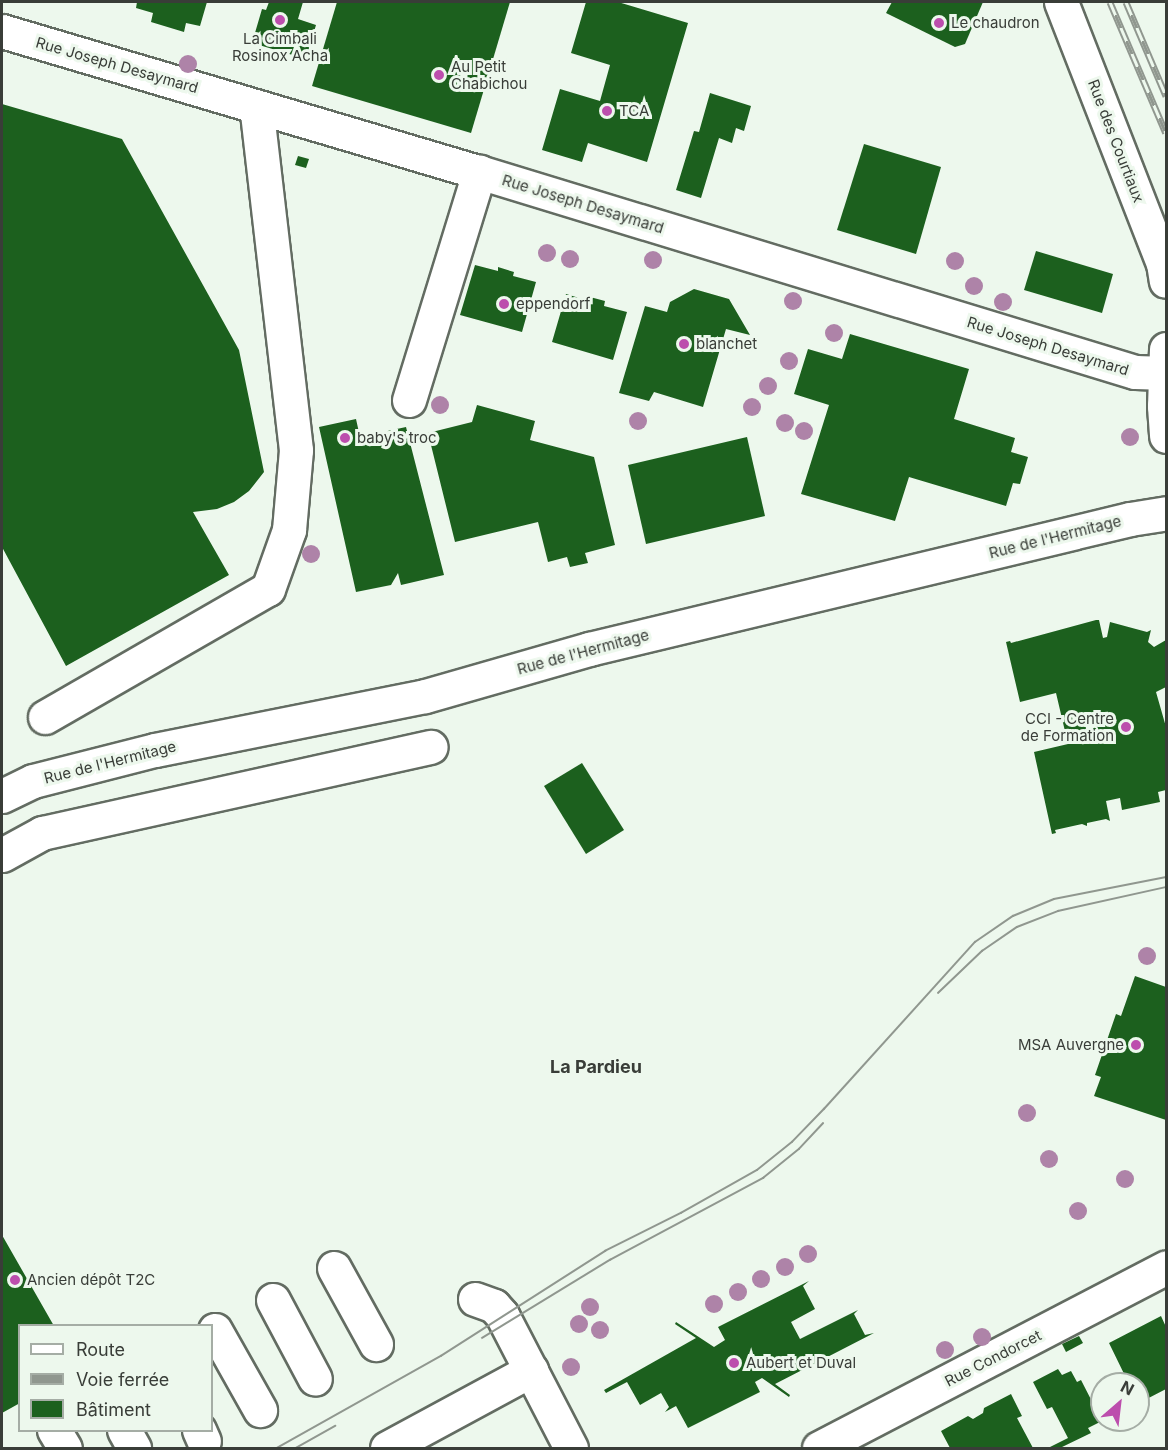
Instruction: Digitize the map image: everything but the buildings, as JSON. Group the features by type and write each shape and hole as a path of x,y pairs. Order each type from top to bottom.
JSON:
{"street":[{"name":"Rue des Courtiaux","path":"1061,2 1163,263 1167,281"},
{"name":"Rue Joseph Desaymard","path":"2,31 479,172 1135,372 1166,361"},
{"path":"45,717 268,589 289,530 296,450 256,106"},
{"path":"409,400 479,172"},
{"path":"1166,361 1167,436"},
{"name":"Rue de l'Hermitage","path":"2,796 33,781 155,750 425,696 589,649 1119,522 1167,513"},
{"path":"2,855 42,833 431,747"},
{"path":"334,1268 376,1344"},
{"name":"Rue Condorcet","path":"819,1449 1167,1268"},
{"path":"475,1299 494,1306 502,1315 571,1449"},
{"path":"273,1300 315,1379"},
{"path":"215,1329 260,1410"},
{"path":"387,1449 531,1370"},
{"path":"55,1432 65,1449"},
{"path":"125,1432 134,1449"}],"tram line":[{"path":"277,1448 441,1356 605,1251 681,1213 757,1170 792,1142 824,1109 975,942 1013,916 1054,899 1166,877"},
{"path":"938,993 982,951 1017,927 1058,911 1166,887"},
{"path":"482,1338 610,1260 763,1178 799,1149 823,1123"},
{"path":"296,1448 335,1426"}],"railway":[{"path":"1110,2 1166,133"},
{"path":"1126,2 1166,96"}],"place":[{"name":"La Cimbali Rosinox Acha","path":"280,20"},
{"name":"Le chaudron","path":"939,23"},
{"name":"Au Petit Chabichou","path":"439,75"},
{"name":"TCA","path":"607,111"},
{"name":"eppendorf","path":"504,304"},
{"name":"blanchet","path":"684,344"},
{"name":"baby's troc","path":"345,438"},
{"name":"CCI - Centre de Formation","path":"1126,727"},
{"name":"MSA Auvergne","path":"1136,1045"},
{"name":"Ancien dépôt T2C","path":"15,1280"},
{"name":"Aubert et Duval","path":"734,1363"}],"district":[{"name":"La Pardieu","path":"596,1067"}]}
